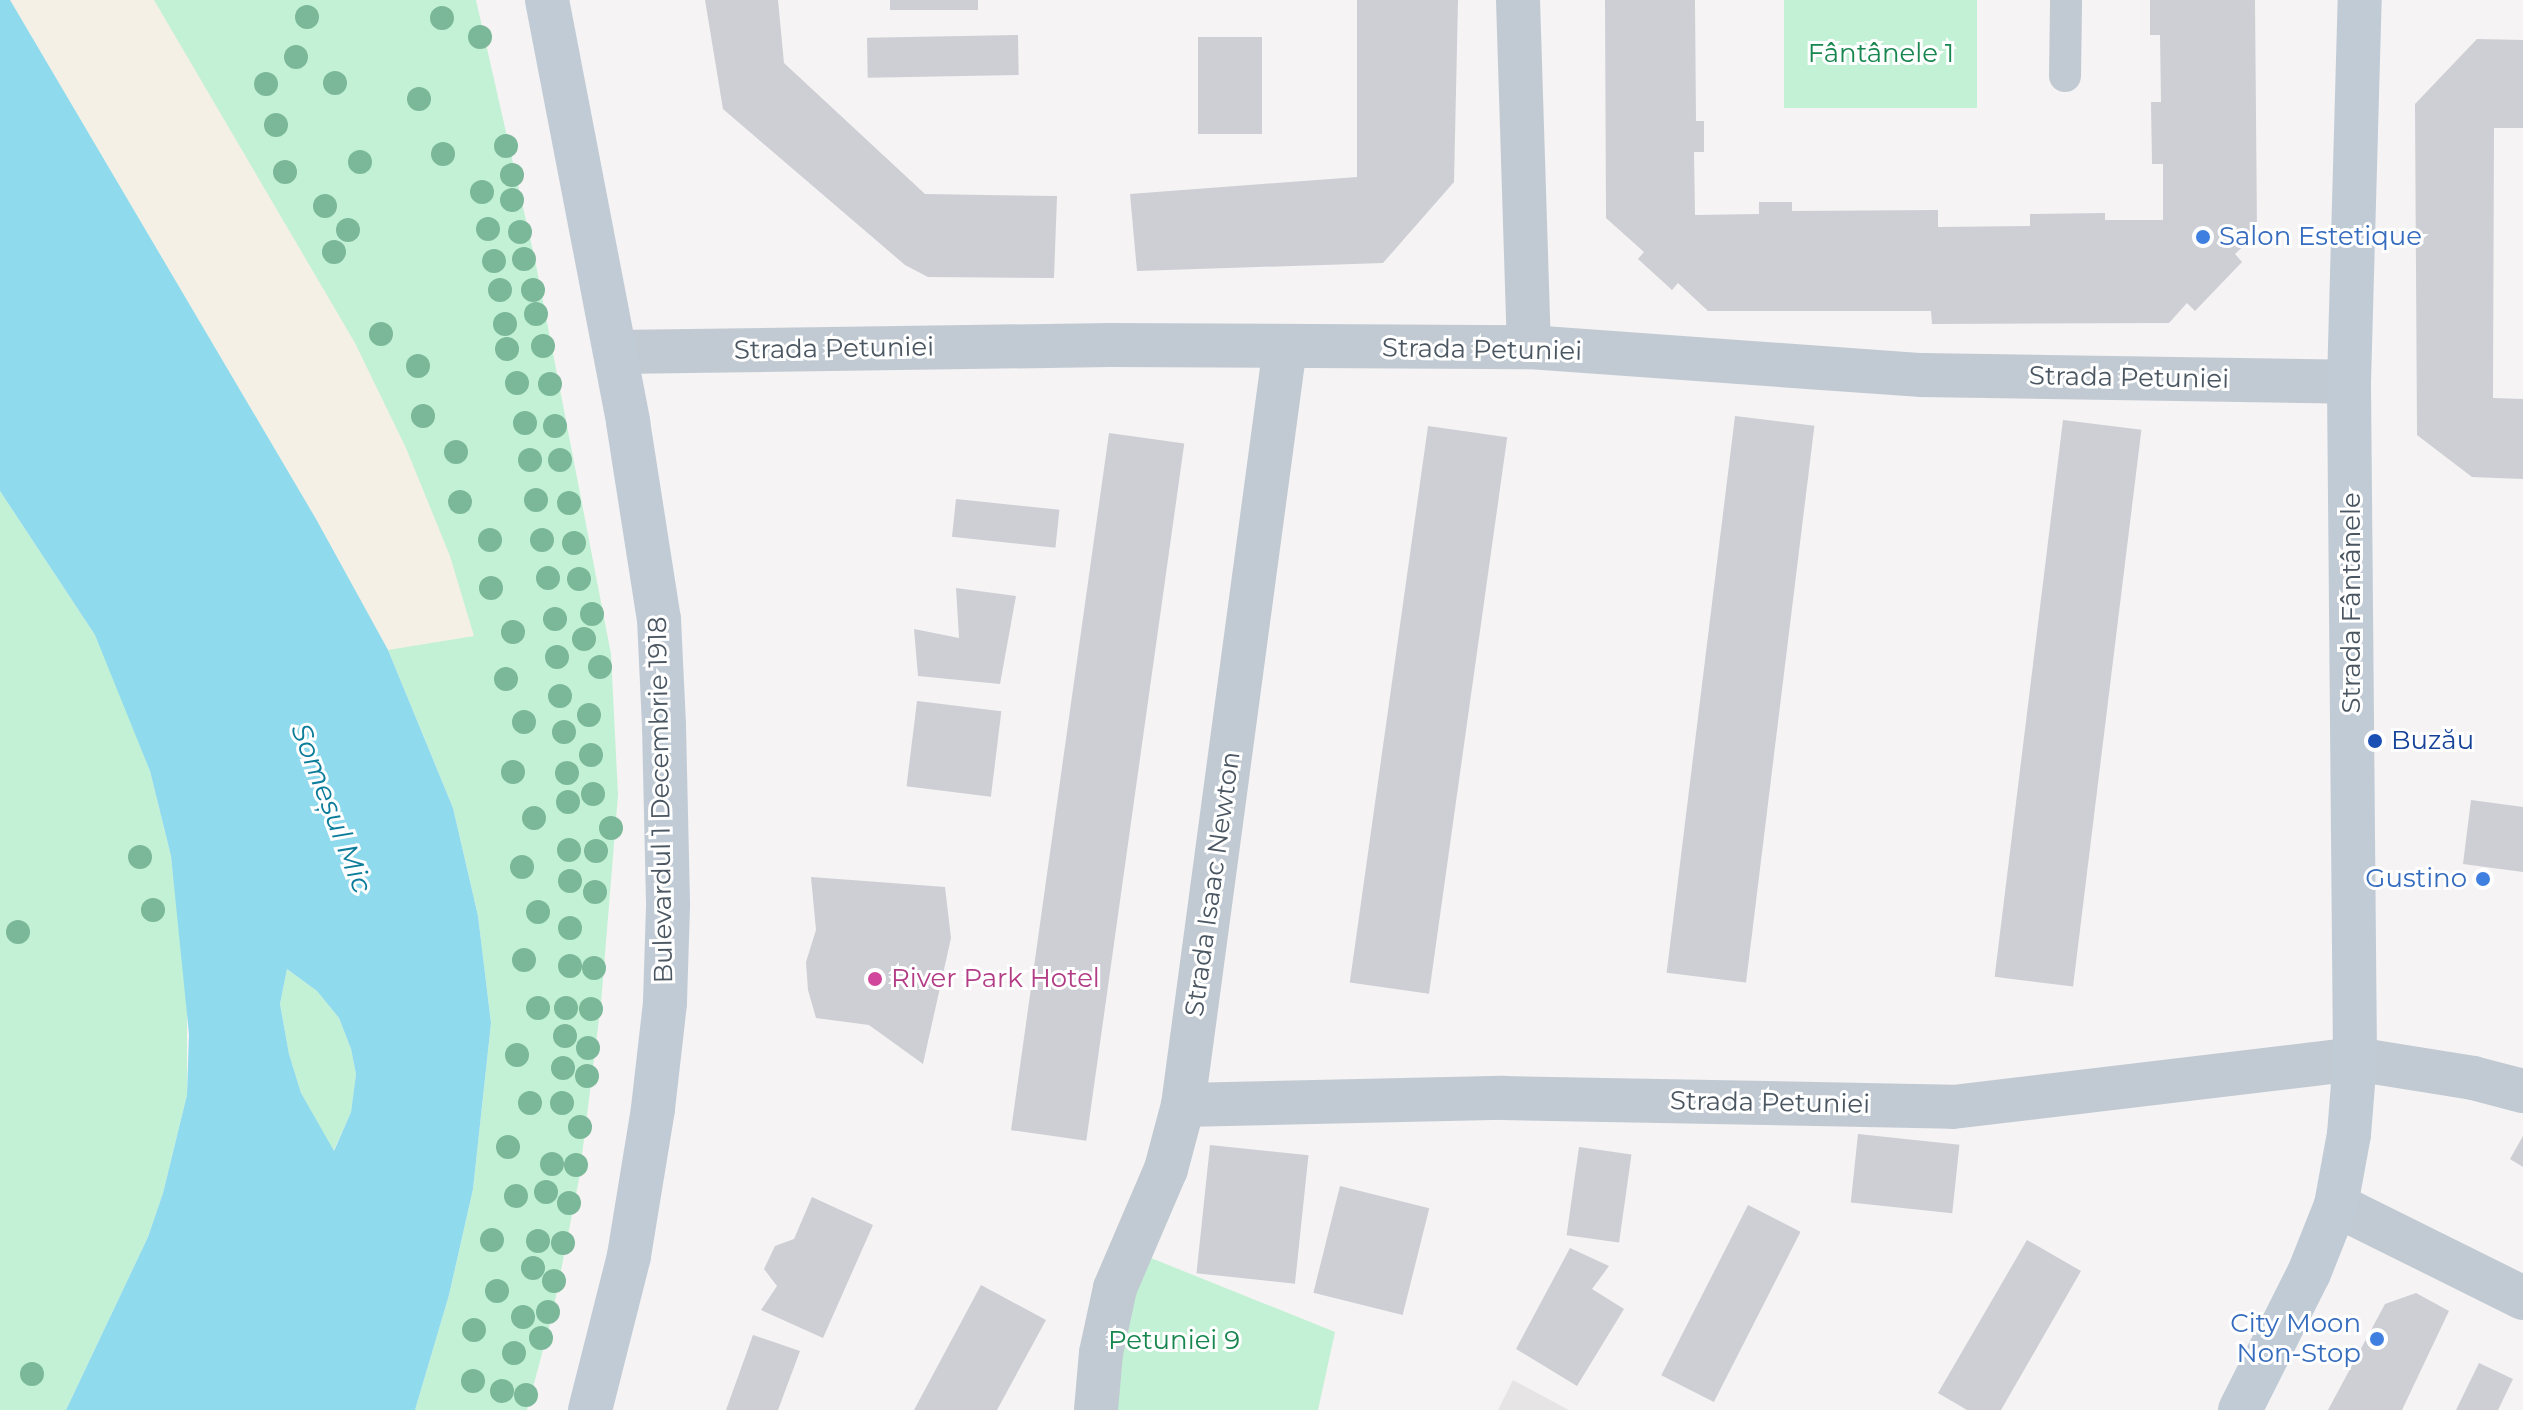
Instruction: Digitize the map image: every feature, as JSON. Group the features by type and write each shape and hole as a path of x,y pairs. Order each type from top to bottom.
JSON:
{"main road":[{"name":"Bulevardul 1 Decembrie 1918","path":"547,0 615,352 659,619 668,906 665,1003 653,1109 629,1256 590,1410"},
{"name":"Strada Fântânele","path":"2240,1410 2309,1273 2336,1205 2349,1134 2355,1059 2349,382 2360,0"}],"street":[{"path":"1518,0 1529,347"},
{"name":"Strada Petuniei","path":"615,352 1110,345 1529,347 1922,375 2349,382"},
{"name":"Strada Isaac Newton","path":"1096,1410 1101,1353 1115,1288 1166,1169 1183,1105 1285,347"},
{"name":"Strada Petuniei","path":"1183,1105 1503,1098 1953,1107 2355,1059 2473,1078 2523,1091"},
{"path":"2336,1205 2523,1298"}],"lane":[{"path":"2065,76 2066,0"}],"shaded area":[{"path":"1513,1380 1569,1410 1498,1410"}],"green space":[{"path":"10,0 476,0 535,260 611,654 618,795 601,1003 579,1179 552,1316 527,1410 415,1410 449,1295 473,1189 491,1023 478,916 453,808 388,650 316,519"},
{"name":"Fântânele 1","path":"1784,0 1977,0 1977,108 1784,108"},
{"path":"0,491 95,635 122,696 150,771 171,856 187,991 187,1095 163,1193 148,1237 66,1410 0,1410"},
{"path":"287,969 317,991 339,1018 351,1049 356,1074 351,1112 333,1152 301,1093 289,1054 280,1004"},
{"name":"Petuniei 9","path":"1131,1250 1335,1332 1318,1410 1096,1410"}],"sand":[{"path":"10,0 154,0 355,343 406,448 450,556 474,636 388,650 316,519"}],"water":[{"name":"Someșul Mic","path":"0,0 10,0 316,519 388,650 453,808 478,916 491,1023 473,1189 449,1295 415,1410 66,1410 148,1237 163,1193 187,1095 189,1034 171,856 150,771 95,635 0,491","holes":["287,969 317,991 339,1018 351,1049 356,1074 351,1112 334,1151 301,1093 289,1054 280,1004"]}],"building":[{"path":"705,0 778,0 784,63 925,194 1057,196 1054,278 928,277 905,265 723,109"},
{"path":"890,0 978,0 978,10 890,10"},
{"path":"1357,0 1458,0 1454,182 1383,263 1137,271 1130,194 1357,177"},
{"path":"1605,0 1695,0 1696,121 1704,121 1704,152 1694,152 1695,215 1759,214 1759,202 1792,202 1792,211 1938,210 1938,227 2030,226 2030,214 2105,213 2105,220 2163,220 2163,164 2152,164 2151,102 2161,102 2160,35 2150,35 2150,0 2255,0 2257,233 2235,254 2242,262 2195,311 2187,303 2169,323 1932,324 1931,311 1708,311 1678,283 1672,290 1638,259 1644,252 1606,218"},
{"path":"1018,35 1019,75 868,78 867,38"},
{"path":"1198,37 1262,37 1262,134 1198,134"},
{"path":"2477,39 2523,40 2523,128 2494,128 2493,398 2523,399 2523,479 2472,477 2417,435 2415,104"},
{"path":"1735,416 1814,426 1746,983 1667,973"},
{"path":"2063,420 2141,430 2073,986 1995,977"},
{"path":"1428,426 1507,437 1429,994 1350,983"},
{"path":"1109,433 1184,444 1086,1141 1011,1130"},
{"path":"956,499 1059,510 1055,548 952,537"},
{"path":"956,588 1016,596 1000,684 918,676 914,629 959,638"},
{"path":"917,701 1001,711 991,797 907,786"},
{"path":"2471,800 2523,807 2523,872 2463,864"},
{"name":"River Park Hotel","path":"811,877 945,887 951,938 923,1064 869,1025 816,1018 808,990 806,962 816,930"},
{"path":"1858,1134 1959,1145 1952,1213 1851,1203"},
{"path":"2523,1136 2523,1167 2510,1159"},
{"path":"1210,1145 1308,1155 1295,1284 1197,1273"},
{"path":"1579,1147 1631,1154 1619,1243 1567,1235"},
{"path":"1340,1186 1429,1208 1403,1315 1313,1293"},
{"path":"812,1197 873,1225 823,1338 761,1310 777,1286 764,1269 775,1246 794,1239"},
{"path":"1748,1205 1801,1232 1714,1402 1661,1375"},
{"path":"2027,1240 2081,1271 2001,1410 1967,1410 1938,1393"},
{"path":"1570,1248 1609,1266 1592,1289 1624,1309 1577,1386 1516,1349"},
{"path":"981,1285 1046,1320 997,1410 914,1410"},
{"path":"2416,1293 2449,1311 2402,1410 2328,1410 2385,1304"},
{"path":"753,1335 800,1351 778,1410 726,1410"},
{"path":"2479,1363 2513,1379 2498,1410 2456,1410"}],"place":[{"name":"Salon Estetique","path":"2203,237"},
{"name":"Buzău","path":"2375,741"},
{"name":"Gustino","path":"2483,879"},
{"name":"River Park Hotel","path":"875,979"},
{"name":"City Moon Non-Stop","path":"2377,1339"}]}
